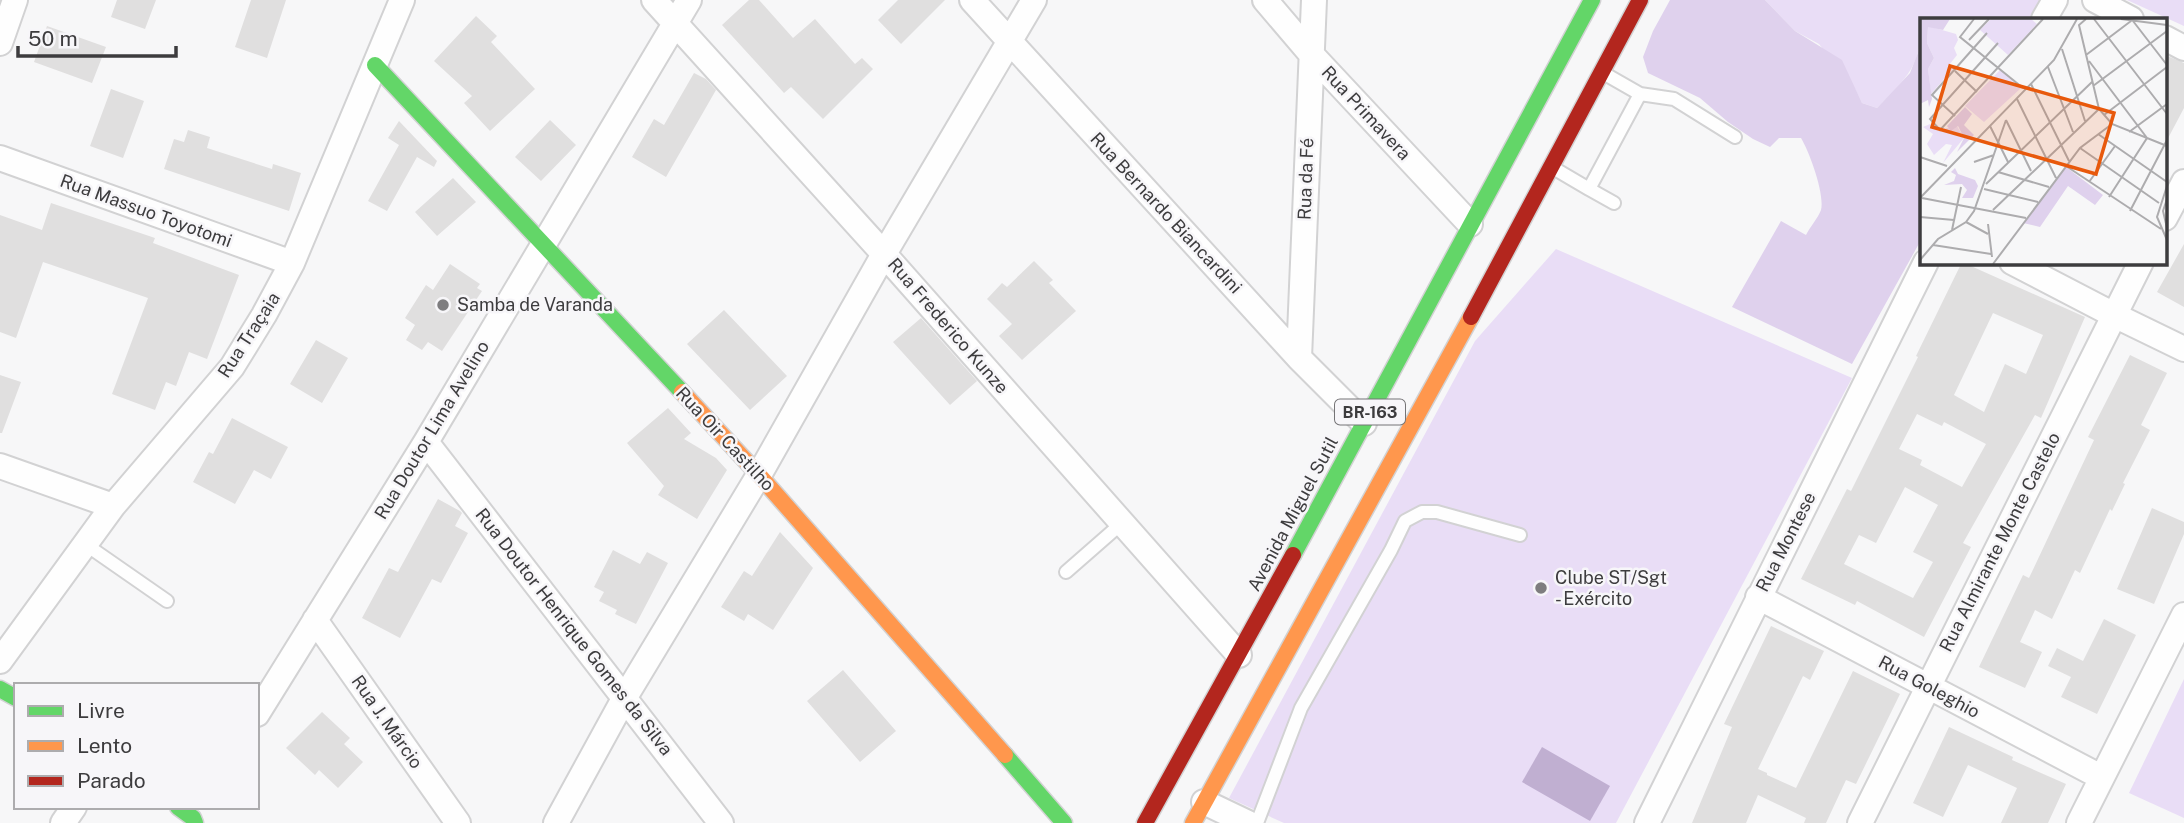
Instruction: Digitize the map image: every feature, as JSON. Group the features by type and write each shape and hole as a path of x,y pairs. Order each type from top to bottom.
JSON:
{"main road":[{"name":"Avenida Miguel Sutil","path":"1145,823 1592,0"},
{"name":"BR-163","path":"1199,813 1552,167 1640,0"},
{"name":"Rua Oir Castilho","path":"375,65 759,475 1064,823"}],"street":[{"path":"0,43 15,0"},
{"name":"Rua Traçaia","path":"0,661 113,506 232,367 292,263 401,0"},
{"name":"Rua Frederico Kunze","path":"654,0 884,254 1238,655"},
{"name":"Rua Doutor Lima Avelino","path":"259,711 426,442 689,0"},
{"name":"Rua Bernardo Biancardini","path":"972,0 1299,358 1364,423"},
{"path":"556,823 625,697 759,475 884,254 1034,0"},
{"name":"Rua Primavera","path":"1265,0 1311,54 1470,224"},
{"name":"Rua da Fé","path":"1299,358 1314,0"},
{"path":"2095,0 2129,18"},
{"path":"2166,39 2184,48"},
{"name":"Rua Massuo Toyotomi","path":"0,158 292,263"},
{"path":"2166,217 2184,182"},
{"name":"Rua Montese","path":"1647,823 1926,264"},
{"path":"2016,264 2184,349"},
{"name":"Rua Almirante Monte Castelo","path":"1860,823 2140,264"},
{"name":"Rua Doutor Henrique Gomes da Silva","path":"426,442 721,823"},
{"path":"0,466 113,506"},
{"name":"Rua Goleghio","path":"1758,597 2101,777"},
{"path":"2079,823 2184,615"},
{"name":"Rua J. Márcio","path":"315,620 458,823"},
{"path":"1199,813 1248,823"}],"lane":[{"path":"1602,72 1640,94 1674,99 1735,137"},
{"path":"1589,189 1640,94"},
{"path":"1552,167 1614,203"},
{"path":"1257,823 1301,708 1405,521 1422,512 1437,512 1520,535"},
{"path":"1066,572 1122,523"},
{"path":"85,544 167,601"}],"shaded area":[{"path":"1670,0 1765,0 1795,31 1842,60 1862,103 1877,108 1910,73 1920,48 1920,242 1852,364 1732,307 1781,221 1806,235 1821,210 1819,184 1801,138 1779,138 1770,147 1728,122 1700,98 1648,73 1643,57"},
{"path":"1765,0 2045,0 2034,18 1920,18 1919,49 1911,70 1877,108 1862,103 1855,89 1819,44 1795,31"},
{"path":"2127,0 2184,0 2184,26"},
{"name":"Clube ST/Sgt - Exército","path":"1556,249 1852,378 1616,823 1284,823 1229,798 1475,341"},
{"path":"2184,679 2184,818 2129,793"},
{"path":"1542,747 1610,786 1590,821 1522,782"}],"building":[{"path":"117,0 156,0 145,29 111,17"},
{"path":"251,0 286,0 267,58 235,47"},
{"path":"749,0 759,0 793,38 815,19 855,64 862,58 873,69 823,119 791,87 784,93 722,25"},
{"path":"898,0 945,0 901,44 878,20"},
{"path":"476,16 497,36 491,42 535,89 490,131 464,103 472,96 434,61"},
{"path":"47,26 106,47 92,83 34,62"},
{"path":"2166,55 2184,63 2184,108 2166,142"},
{"path":"694,73 706,79 716,90 666,177 632,157 654,119 664,125"},
{"path":"111,89 144,101 123,158 90,146"},
{"path":"550,120 576,145 541,181 515,157"},
{"path":"399,121 437,161 434,167 417,157 387,211 368,201 399,145 388,138"},
{"path":"188,130 210,137 207,148 272,169 273,164 301,173 289,211 164,169 174,139 184,142"},
{"path":"453,178 476,202 437,236 415,212"},
{"path":"51,203 155,238 153,243 239,275 207,359 189,352 176,386 166,382 155,410 112,394 148,298 43,262 16,338 0,332 0,215 42,230"},
{"path":"2184,244 2184,307 2157,292"},
{"path":"1034,261 1053,280 1049,283 1076,311 1022,360 999,336 1012,324 987,299 1002,283 1007,287"},
{"name":"Samba de Varanda","path":"450,264 480,284 477,288 482,291 442,351 428,342 422,350 406,340 415,325 405,318 426,285 433,290"},
{"path":"1961,264 1966,264 2085,317 2041,418 2035,415 1963,543 1971,547 1924,637 1857,601 1855,605 1801,579 1847,489 1851,491 1918,357 1916,356","holes":["1993,313 2043,335 2026,374 2005,364 1984,412 1954,395","1917,414 1942,426 1944,422 1986,444 1962,487 1920,465 1922,460 1899,449","1905,487 1938,505 1913,552 1933,562 1913,598 1844,564 1859,535 1876,543"]},
{"path":"724,310 787,376 750,410 687,344"},
{"path":"921,318 977,381 950,405 893,342"},
{"path":"316,340 348,358 322,403 290,384"},
{"path":"2130,355 2167,373 2141,425 2150,430 2080,573 2075,570 2052,619 2035,610 2020,642 2042,652 2025,688 1979,667 2023,575 2029,578 2094,440 2088,437"},
{"path":"0,375 21,382 2,433 0,433"},
{"path":"668,408 691,433 684,439 716,458 727,470 697,519 658,495 664,486 627,443"},
{"path":"232,418 288,447 271,479 254,470 235,504 193,482 209,452 213,454"},
{"path":"438,499 462,513 455,526 468,533 441,583 432,579 400,638 362,618 389,568 398,572"},
{"path":"2152,508 2184,522 2184,534 2154,604 2117,589"},
{"path":"780,532 813,568 773,630 748,614 744,621 721,607 744,571 752,576"},
{"path":"613,550 640,564 647,552 668,563 636,624 615,614 617,610 599,601 604,592 594,587"},
{"path":"2104,619 2136,635 2097,714 2061,697 2071,677 2048,666 2057,648 2083,661"},
{"path":"1771,626 1824,651 1810,680 1803,676 1758,769 1767,775 1796,788 1853,671 1900,694 1856,784 1846,780 1826,823 1804,823 1806,818 1758,795 1746,823 1692,823 1732,727 1724,724"},
{"path":"843,670 896,731 860,762 807,701"},
{"path":"322,712 350,738 344,744 363,762 338,788 319,770 315,775 286,748"},
{"path":"1949,727 2066,784 2048,823 2001,823 2017,788 1968,765 1943,817 1913,803"}],"traffic: fast":[{"path":"1293,555 1592,0"},
{"path":"375,65 682,392"},
{"path":"0,689 14,697"},
{"path":"1005,755 1064,823"},
{"path":"181,809 193,818 195,823"}],"traffic: slow":[{"path":"1193,823 1471,317"},
{"path":"682,392 759,475 1005,755"}],"traffic: jam":[{"path":"1471,317 1640,0"},
{"path":"1145,823 1293,555"}],"place":[{"name":"Samba de Varanda","path":"443,305"},
{"name":"Clube ST/Sgt - Exército","path":"1541,588"}]}
